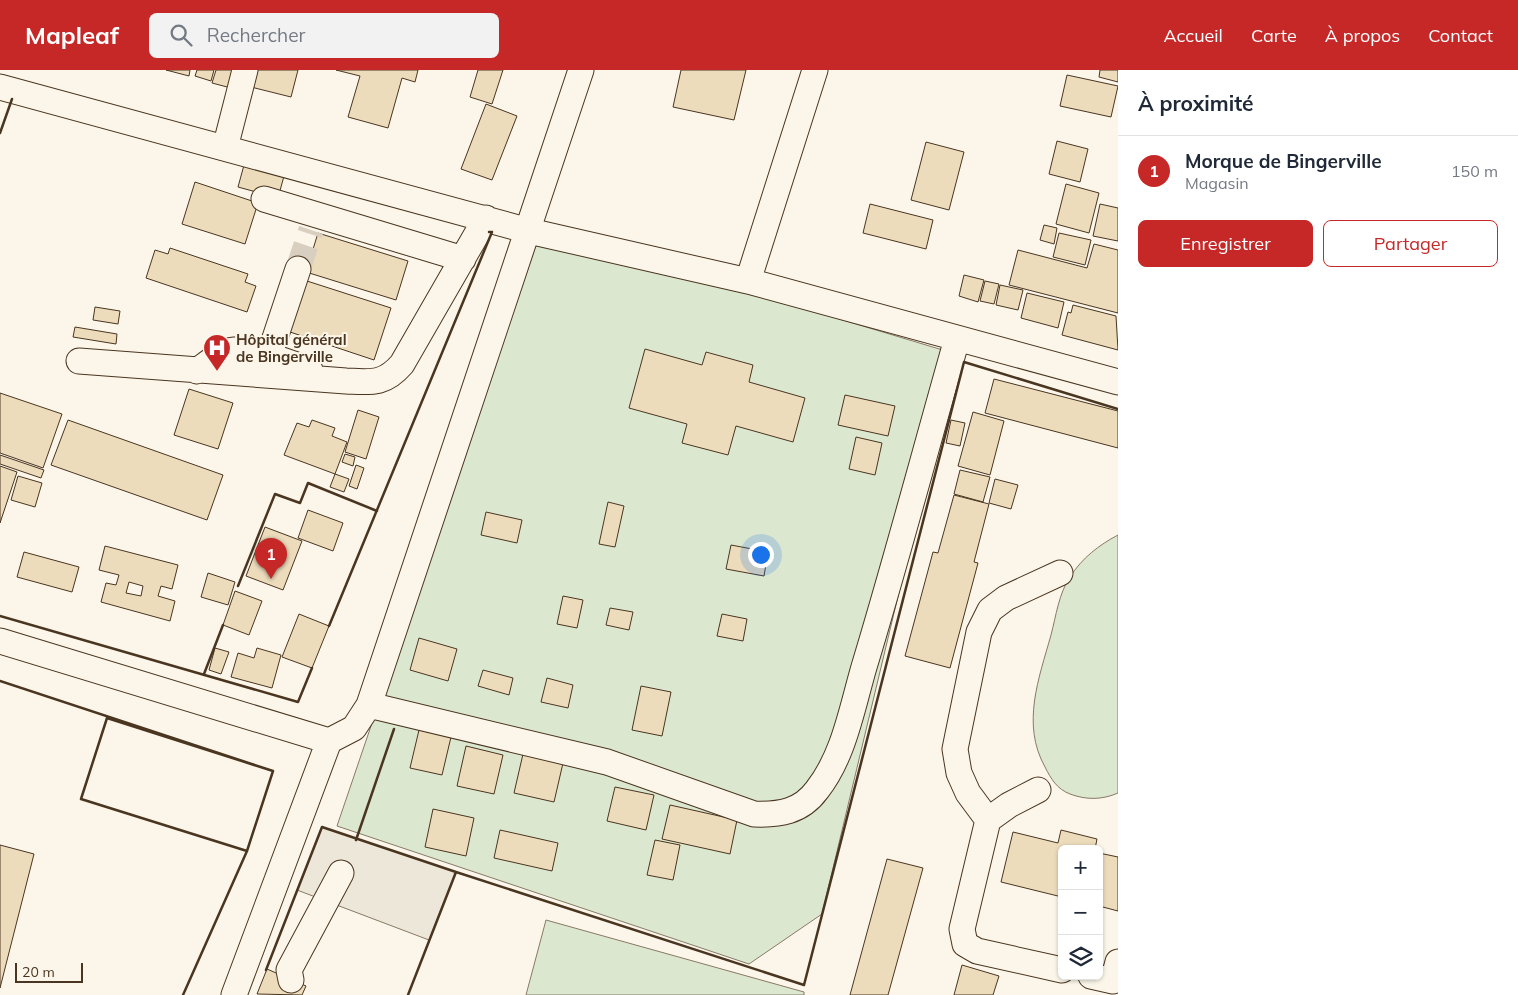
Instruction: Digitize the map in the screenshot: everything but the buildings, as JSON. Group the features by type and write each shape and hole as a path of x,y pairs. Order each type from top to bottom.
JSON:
{"street":[{"path":"225,148 245,70"},
{"path":"234,995 329,741 354,728 369,705 529,231 581,70"},
{"path":"748,281 815,70"},
{"path":"0,87 529,231 748,281 1118,382"},
{"path":"264,199 314,222 463,258"},
{"path":"79,361 346,381 375,382 388,378 402,364 486,218"},
{"path":"269,356 298,269"},
{"path":"369,705 607,762 754,814 777,815 797,809 816,792 829,773 839,750 874,634 957,339"},
{"path":"197,371 234,350 269,356 346,381"},
{"path":"988,820 968,793 958,773 955,749 978,632 990,610 1006,598 1060,573"},
{"path":"0,641 329,741"},
{"path":"1038,790 1009,805 988,820 962,929 965,944 977,951 1058,969"},
{"path":"294,982 341,873"}],"green space":[{"path":"540,229 956,354 822,914 749,964 337,826"},
{"path":"1118,535 1118,793 1100,798 1088,798 1070,794 1061,789 1047,771 1038,751 1034,734 1034,701 1058,605 1066,583 1085,558"},
{"path":"546,920 804,992 804,995 526,995"}],"shaded area":[{"path":"322,827 456,872 429,940 297,890"}],"tunnel":[{"path":"298,269 311,230"}],"wall":[{"path":"0,133 12,99"},
{"path":"329,626 492,232 489,232"},
{"path":"408,995 456,872 804,985 964,362 1118,409"},
{"path":"238,586 275,494 300,503 308,483 377,511"},
{"path":"0,616 298,702 312,668"},
{"path":"204,674 223,625"},
{"path":"0,681 273,771 247,851 183,995"},
{"path":"107,718 273,771 247,851 81,799 107,718"},
{"path":"356,840 394,729"},
{"path":"266,970 322,827 456,872 455,874"}],"place":[{"name":"Hôpital général de Bingerville","path":"217,372"},
{"name":"Morque de Bingerville","path":"271,579"}]}
